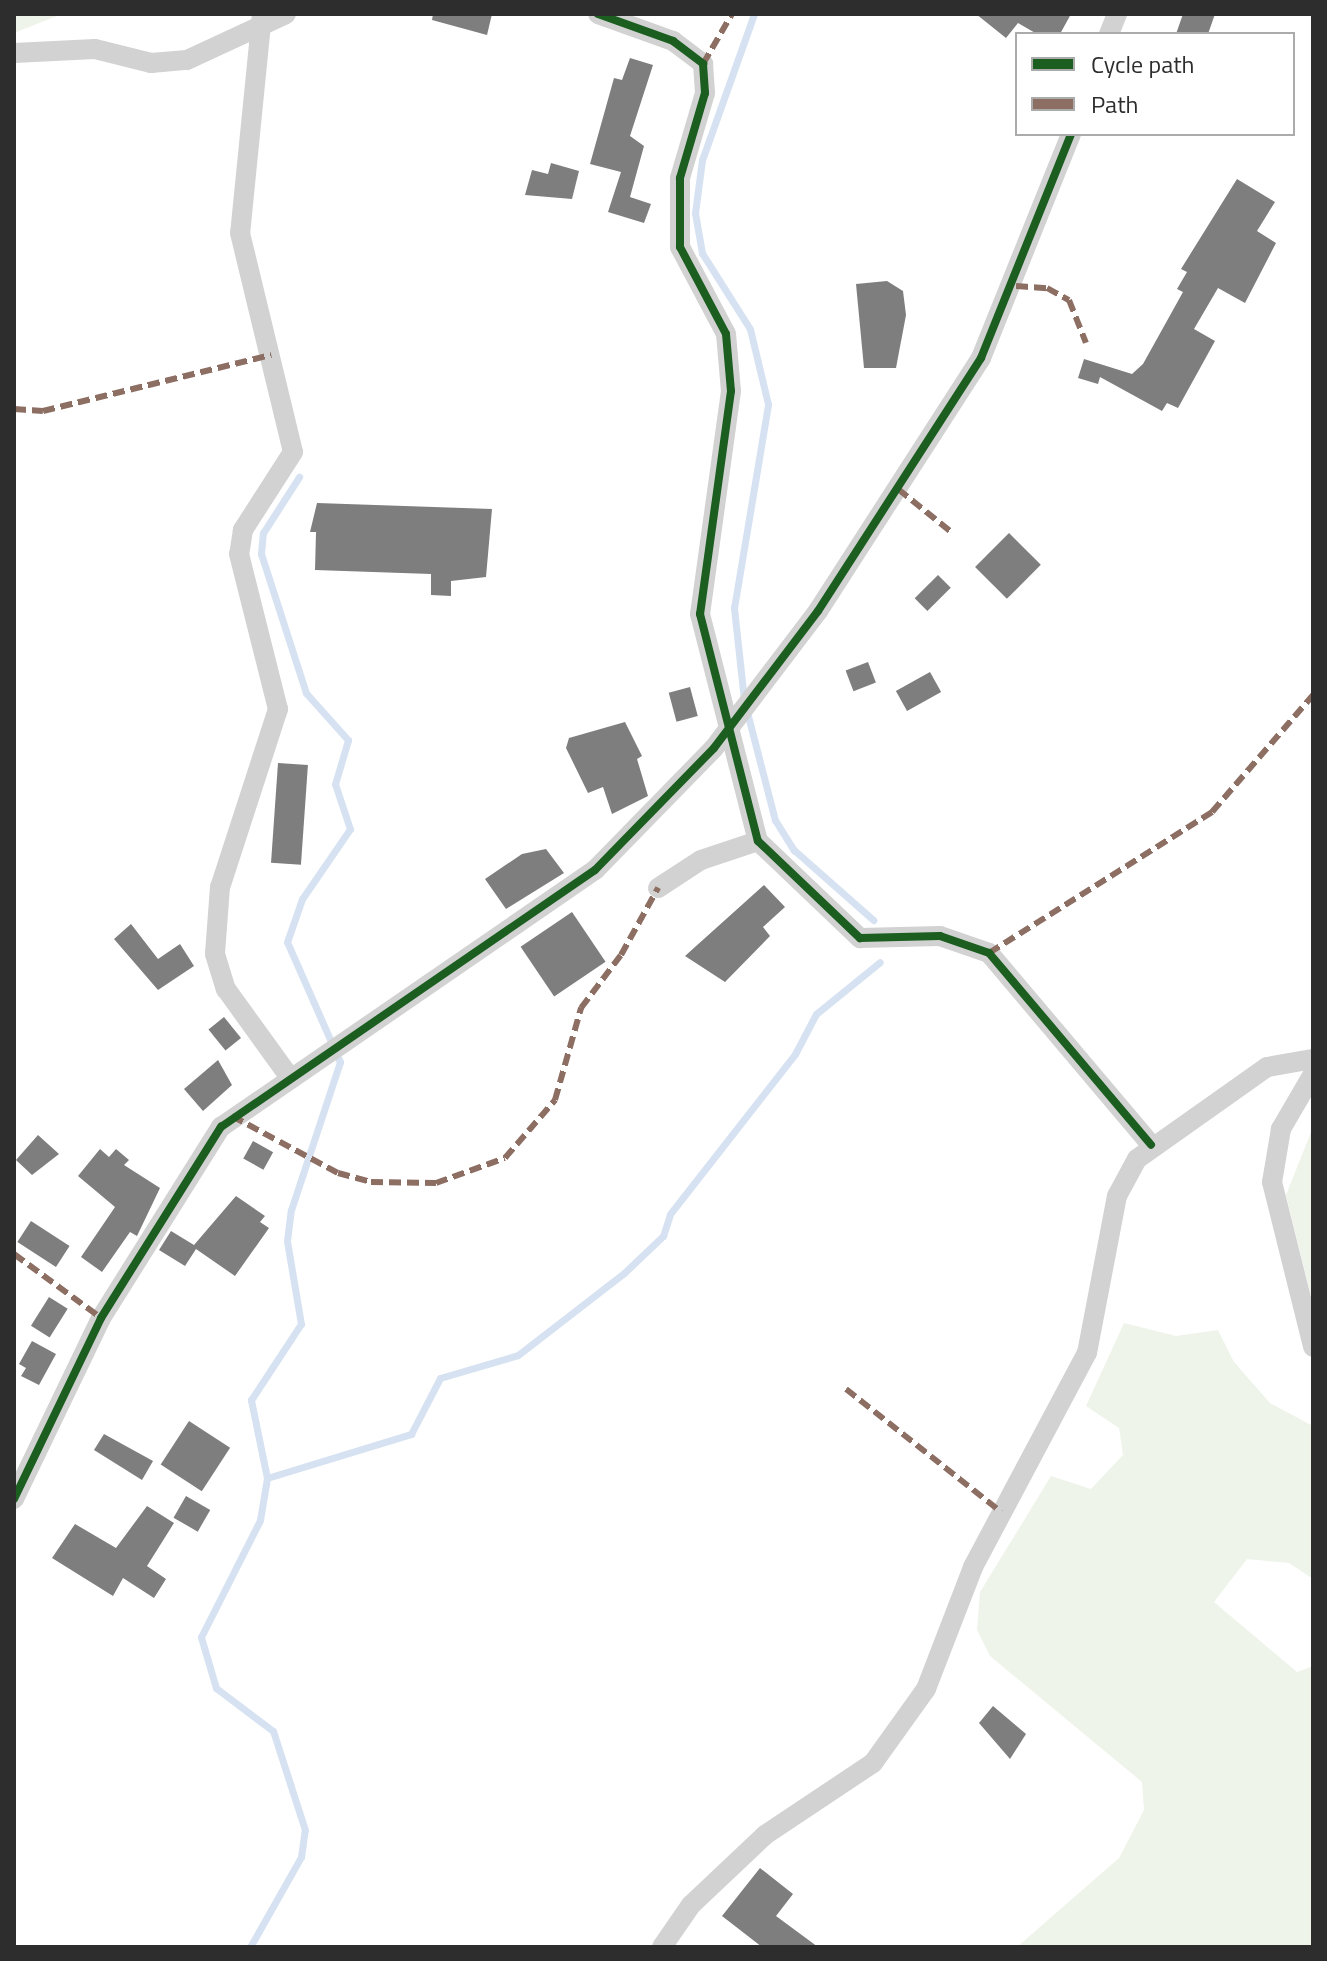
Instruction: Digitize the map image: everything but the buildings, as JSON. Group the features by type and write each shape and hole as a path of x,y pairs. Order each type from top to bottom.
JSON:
{"street":[{"path":"14,53 95,49 151,63 187,60 261,20 286,14"},
{"path":"598,14 673,41 703,64 705,93 677,211 680,247 719,316 731,361 700,614 726,731 758,841 860,938 940,936 989,953 1151,1145"},
{"path":"261,20 240,233 293,452 243,530 239,554 278,709 220,887 215,954 226,989 288,1075"},
{"path":"14,1499 68,1378 184,1175 244,1104 595,870 726,731 818,611 981,358 1016,286 1070,136"},
{"path":"658,888 701,860 758,841"},
{"path":"662,1947 691,1905 754,1845 873,1763 926,1689 973,1567 1087,1353 1117,1196 1151,1145 1267,1067 1313,1059"},
{"path":"1313,1074 1281,1129 1272,1182 1313,1347"}],"shaded area":[{"path":"14,14 62,14 14,33"},
{"path":"1313,1127 1313,1304 1286,1195"},
{"path":"1124,1323 1176,1336 1218,1330 1234,1362 1270,1403 1313,1426 1313,1579 1289,1563 1247,1559 1214,1602 1297,1672 1313,1666 1313,1947 1017,1947 1119,1858 1144,1810 1142,1782 990,1656 977,1630 980,1592 1051,1476 1091,1489 1123,1455 1119,1428 1086,1406"}],"waterway":[{"path":"744,700 734,608 768,404 750,329 702,253 695,213 702,160 754,14"},
{"path":"250,1947 301,1857 305,1830 273,1731 216,1688 201,1637 260,1520 267,1478 251,1400 301,1324 287,1241 291,1210 340,1062 287,942 302,899 350,829 335,784 348,740 306,693 261,554 263,533 299,477"},
{"path":"747,712 775,820 794,850 873,920"},
{"path":"267,1478 411,1434 440,1378 518,1355 624,1273 663,1236 670,1214 795,1054 816,1014 880,962"}],"marked path":[{"path":"703,64 732,14"},
{"path":"1016,286 1047,288 1069,300 1086,343"},
{"path":"14,409 43,411 271,355"},
{"path":"898,489 950,531"},
{"path":"989,953 1212,812 1313,695"},
{"path":"232,1116 338,1173 371,1182 436,1183 505,1158 555,1100 581,1008 621,955 658,888"},
{"path":"14,1254 101,1318"},
{"path":"846,1389 1001,1512"}],"cycle path":[{"path":"598,14 673,41 703,64 705,93 680,178 680,247 726,334 731,391 700,614 758,841 860,938 940,936 989,953 1151,1145"},
{"path":"14,1499 101,1318 221,1127 595,870 714,748 818,611 981,358 1070,136"}]}
